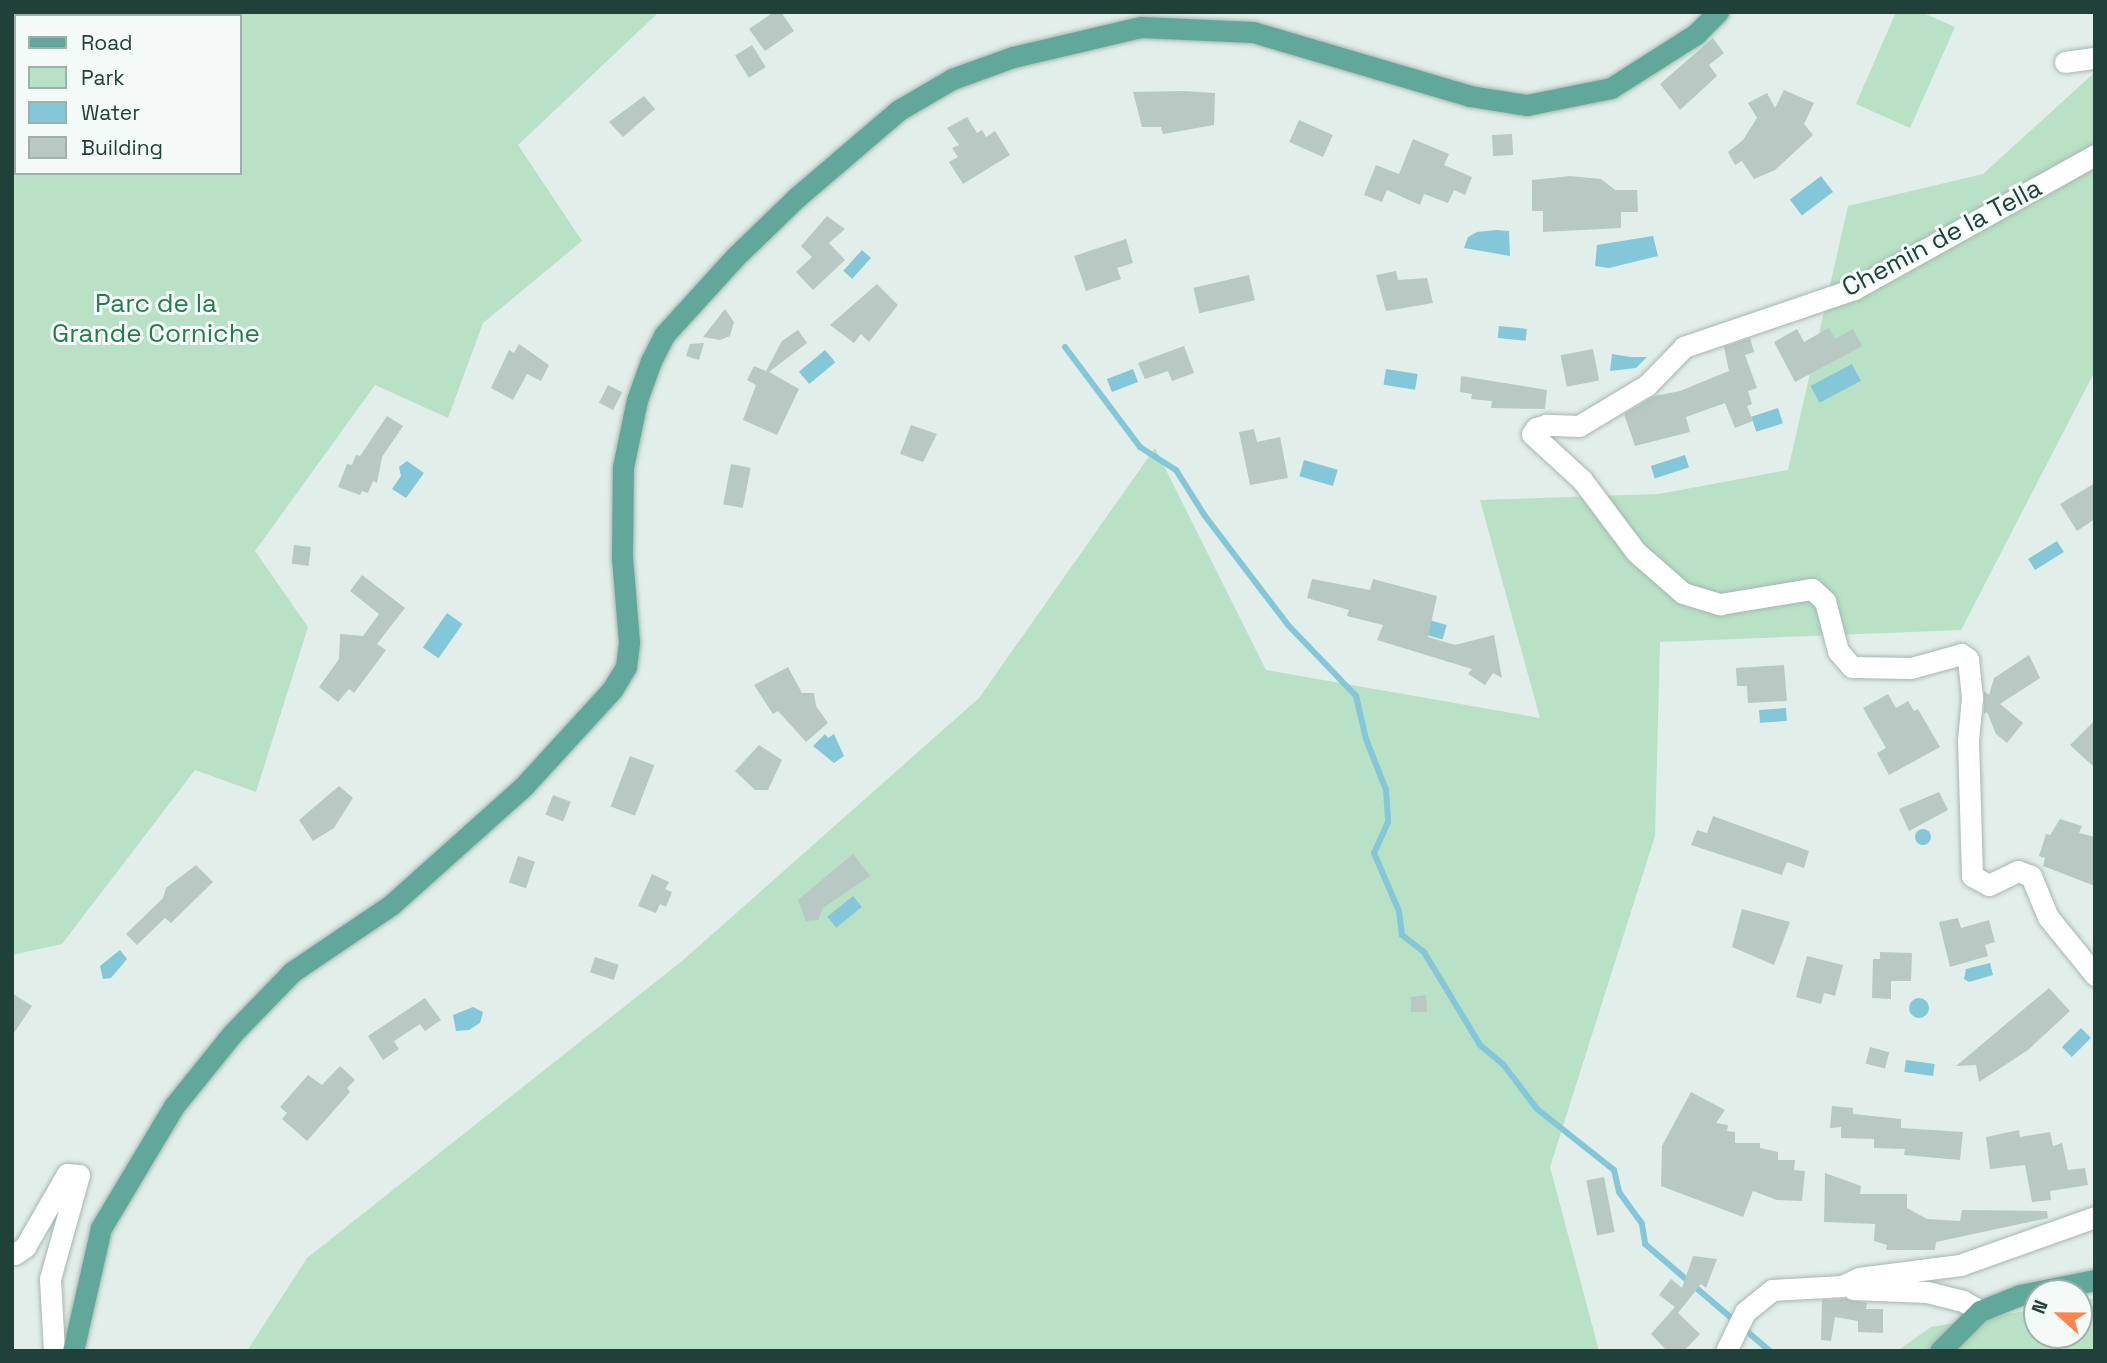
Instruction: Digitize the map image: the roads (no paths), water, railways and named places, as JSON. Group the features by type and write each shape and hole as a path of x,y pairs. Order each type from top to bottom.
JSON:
{"main road":[{"path":"73,1351 101,1228 174,1105 232,1034 292,972 391,905 503,805 612,690 626,667 629,642 622,557 623,467 628,433 651,361 665,334 735,257 796,198 899,110 952,79 1013,57 1141,27 1253,32 1470,96 1527,104 1611,88 1696,34 1718,12"},
{"path":"1940,1351 1959,1328 1980,1311 2020,1295 2095,1280"}],"street":[{"path":"2065,62 2095,58"},
{"name":"Chemin de la Tella","path":"2095,155 1854,289 1684,347 1647,385 1579,426 1546,425 1536,428 1532,434 1582,480 1636,552 1683,593 1720,604 1812,589 1825,601 1838,651 1852,667 1911,668 1961,654 1968,659 1972,698 1968,740 1972,876 1989,885 2011,872 2031,876 2048,917 2095,975"},
{"path":"15,1254 25,1247 67,1174 79,1174 50,1279 54,1351"},
{"path":"1842,1286 1859,1278 1960,1265 2095,1217"},
{"path":"1729,1341 1745,1312 1772,1290 1842,1286 1927,1292 1963,1301 1980,1311"}],"water":[{"path":"1821,176 1833,192 1802,215 1790,199"},
{"path":"1509,231 1510,256 1464,248 1468,237 1477,232"},
{"path":"1653,236 1658,256 1609,268 1595,266 1597,245"},
{"path":"862,250 871,258 852,279 843,271"},
{"path":"1499,326 1527,329 1526,341 1498,338"},
{"path":"825,350 835,362 809,384 799,372"},
{"path":"1612,354 1647,357 1636,368 1610,371"},
{"path":"1852,364 1861,381 1819,403 1811,386"},
{"path":"1133,369 1138,382 1112,392 1107,379"},
{"path":"1386,369 1418,374 1415,390 1383,385"},
{"path":"1778,408 1783,423 1756,432 1751,417"},
{"path":"1685,455 1689,467 1655,478 1651,466"},
{"path":"1304,460 1338,470 1333,486 1299,476"},
{"path":"407,461 424,473 406,498 392,489 401,476 399,467"},
{"path":"2057,541 2064,552 2035,570 2028,559"},
{"path":"447,613 463,624 438,658 423,647"},
{"path":"1415,616 1447,625 1443,640 1411,630"},
{"path":"1786,708 1787,721 1760,723 1759,710"},
{"path":"825,734 828,738 834,734 844,756 834,763 813,746"},
{"path":"1920,829 1926,829 1931,837 1929,843 1920,845 1915,840 1915,834"},
{"path":"853,896 862,907 836,928 827,917"},
{"path":"120,950 127,959 111,978 103,979 100,966"},
{"path":"1990,963 1993,975 1969,982 1964,979 1966,969"},
{"path":"1915,998 1923,998 1929,1008 1923,1018 1915,1018 1909,1012 1909,1004"},
{"path":"473,1007 483,1012 480,1023 469,1030 456,1031 453,1015"},
{"path":"2081,1028 2091,1038 2072,1057 2062,1047"},
{"path":"1906,1060 1935,1064 1933,1076 1904,1072"}],"waterway":[{"path":"1065,347 1140,447 1176,470 1205,516 1288,625 1356,696 1366,739 1386,790 1388,822 1374,853 1399,911 1402,935 1424,952 1480,1045 1503,1064 1537,1109 1614,1170 1619,1192 1642,1224 1645,1244 1770,1351"}],"park label":[{"name":"Parc de la Grande Corniche","path":"156,319"}]}
